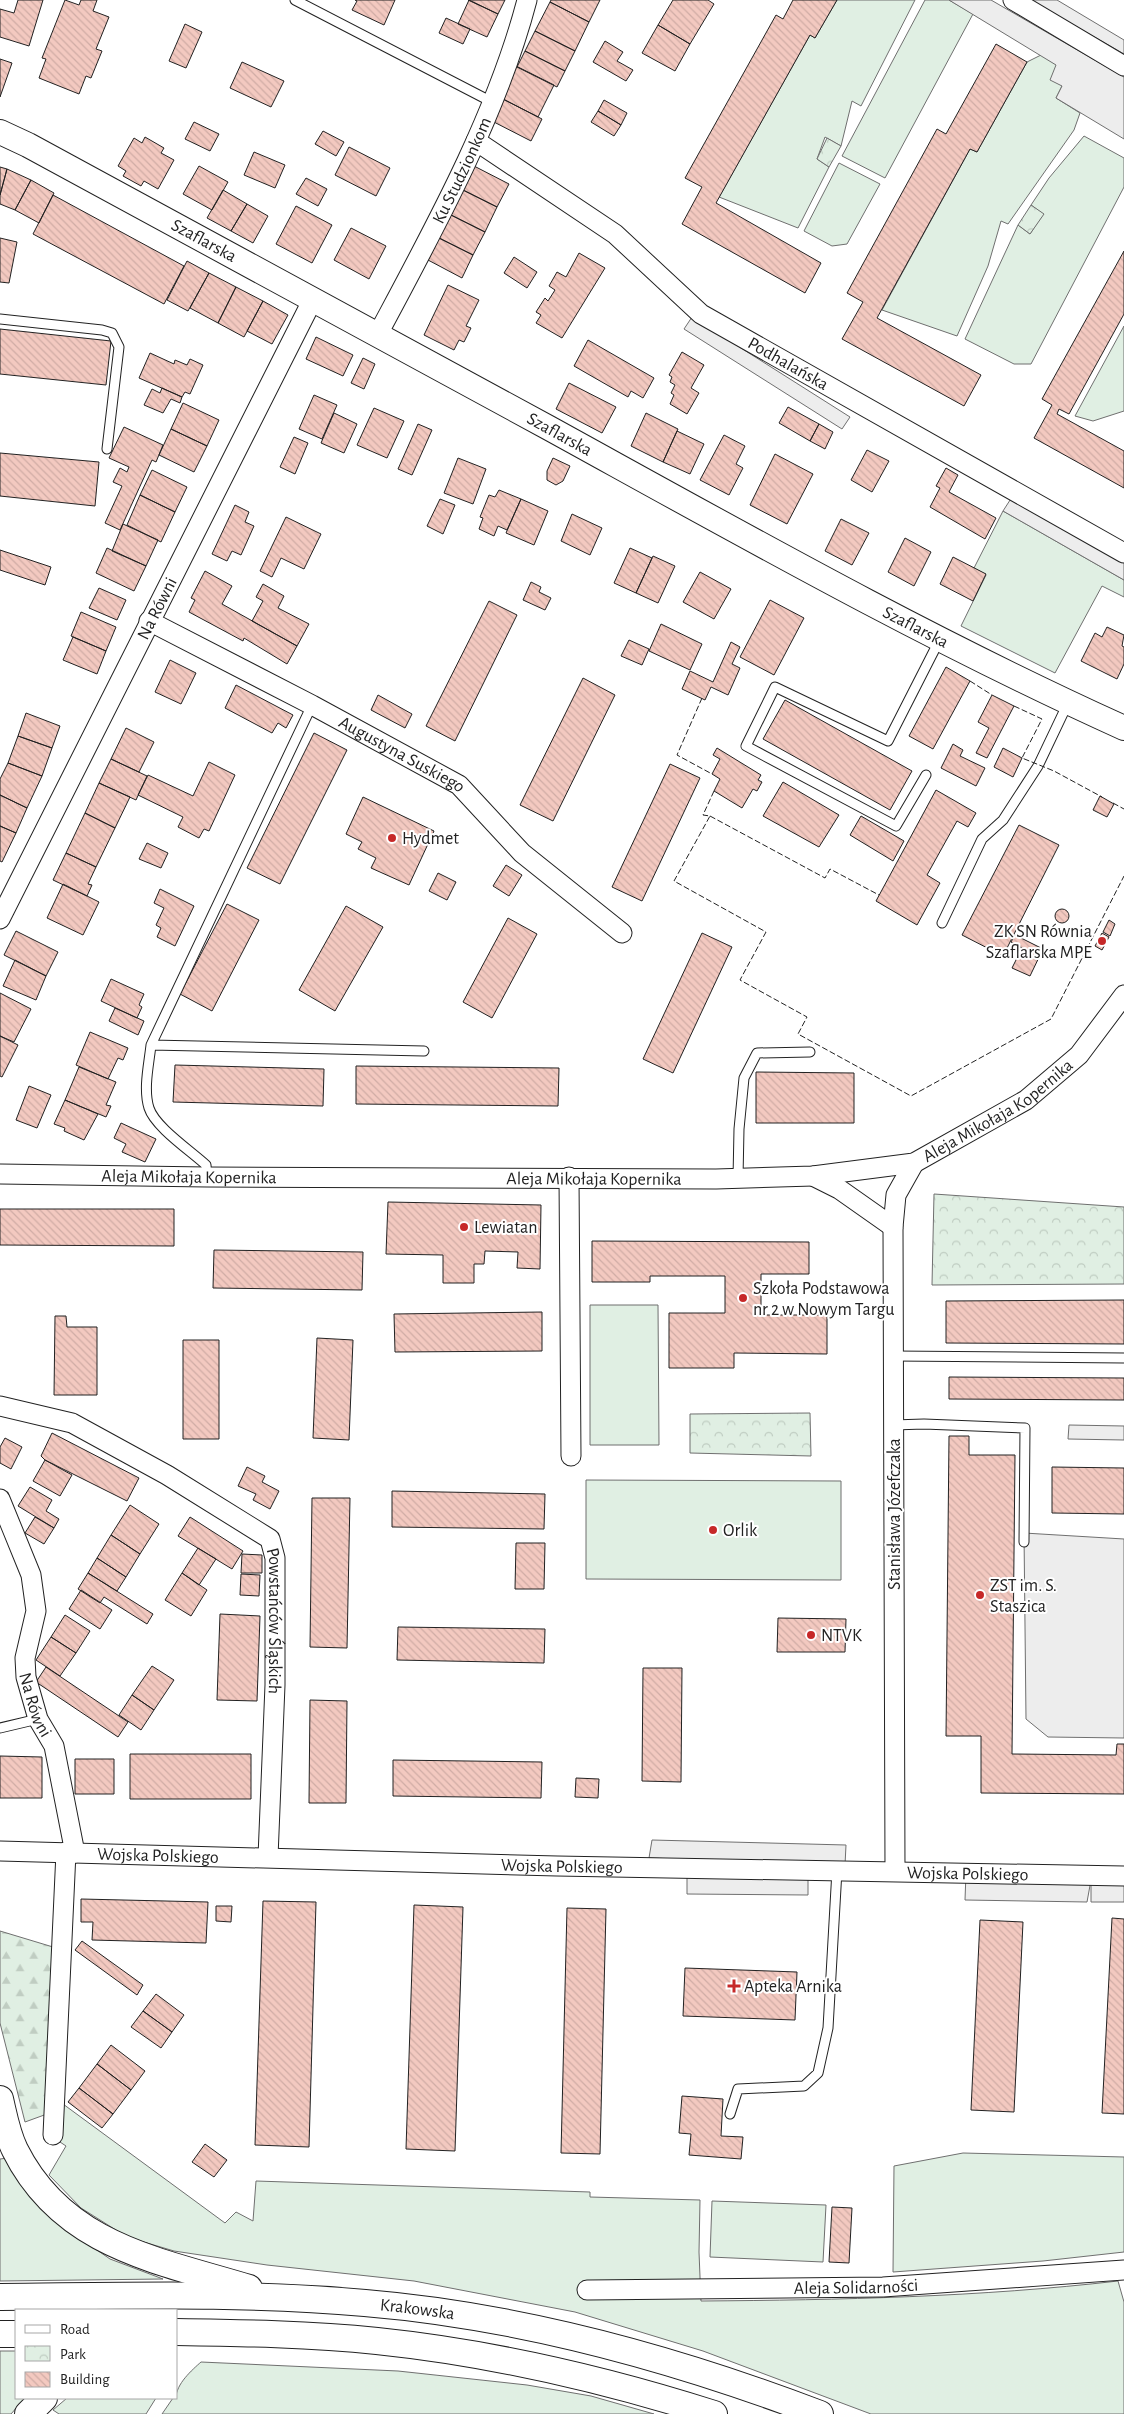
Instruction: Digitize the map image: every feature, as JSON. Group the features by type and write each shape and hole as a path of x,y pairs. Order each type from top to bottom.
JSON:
{"main road":[{"path":"0,2099 14,2149 32,2178 52,2201 74,2220 120,2248 153,2260 281,2298"},
{"name":"Krakowska","path":"0,2297 147,2296 281,2298 366,2303 433,2310 542,2330 611,2346 679,2365 820,2414"},
{"name":"Krakowska","path":"178,2332 376,2340 485,2356 574,2374 714,2414"},
{"path":"178,2345 235,2333"},
{"path":"0,2334 15,2334"},
{"path":"28,2414 43,2399"}],"street":[{"name":"Ku Studzionkom","path":"378,334 476,142 519,32 527,0"},
{"path":"1013,0 1124,66"},
{"name":"Szaflarska","path":"0,132 28,145 378,334 635,476 940,639 1124,728"},
{"name":"Podhalańska","path":"476,142 615,234 702,314 1124,553"},
{"name":"Na Równi","path":"0,919 313,299"},
{"name":"Augustyna Suskiego","path":"149,621 312,705 459,785 522,853 622,933"},
{"name":"Aleja Mikołaja Kopernika","path":"0,1174 207,1177 738,1178 813,1176 914,1163 1026,1100 1079,1055 1124,995"},
{"name":"Stanisława Józefczaka","path":"895,1871 893,1227 896,1195 914,1163"},
{"path":"813,1176 839,1189 893,1227"},
{"path":"569,1177 571,1456"},
{"name":"Powstańców Śląskich","path":"0,1406 72,1423 167,1476 270,1539 276,1558 275,1685 268,1857"},
{"name":"Na Równi","path":"0,1499 31,1575 36,1611 25,1658 26,1677 38,1719 54,1746 70,1853 53,2135"},
{"name":"Wojska Polskiego","path":"0,1851 557,1866 1124,1876"},
{"name":"Aleja Solidarności","path":"587,2290 883,2287 1124,2270"}],"lane":[{"path":"294,0 492,102"},
{"path":"0,318 102,330 112,333 119,347 107,449"},
{"path":"926,775 896,826 746,746 776,686 888,741 940,639"},
{"path":"942,923 982,839 1003,820 1038,766 1068,702"},
{"path":"207,1177 206,1165 155,1120 148,1107 147,1087 151,1045 312,705"},
{"path":"151,1045 424,1051"},
{"path":"738,1178 739,1129 744,1078 757,1053 810,1052"},
{"path":"893,1356 1124,1358"},
{"path":"894,1426 924,1424 1025,1428 1024,1542"},
{"path":"0,1728 38,1719"},
{"path":"730,2114 738,2090 804,2086 818,2073 828,2028 837,1870"}],"green space":[{"path":"837,0 915,0 861,106 852,101 841,146 825,137 817,159 829,167 798,228 719,197 810,35 815,38"},
{"path":"925,0 949,0 973,14 885,178 842,156"},
{"path":"1041,55 1057,65 1062,86 1056,98 1080,113 1074,130 1008,224 1001,221 988,266 957,336 882,310 970,149 977,152 1027,62"},
{"path":"1084,136 1124,158 1124,187 1031,364 1014,364 965,339 1018,225 1030,234 1043,214 1031,205 1049,178"},
{"path":"827,138 841,146 829,167 817,159"},
{"path":"839,163 880,184 847,244 832,246 804,231"},
{"path":"1031,205 1044,214 1030,234 1018,225"},
{"path":"1124,326 1124,411 1093,421 1075,416"},
{"path":"1003,511 1124,580 1124,597 1102,586 1055,673 961,626 986,575 974,568"},
{"path":"934,1194 1124,1207 1124,1284 932,1285"},
{"path":"590,1305 658,1305 659,1445 590,1445"},
{"path":"810,1413 811,1456 690,1453 690,1414"},
{"name":"Orlik","path":"586,1480 841,1481 841,1580 586,1579"},
{"path":"0,1931 53,1947 47,2114 25,2122 0,2023"},
{"path":"63,2104 225,2223 236,2212 253,2221 256,2181 590,2192 590,2197 700,2200 699,2252 701,2301 910,2297 1014,2291 1118,2281 1124,2302 1124,2414 871,2414 703,2351 575,2312 414,2281 267,2265 174,2251 127,2237 81,2208 49,2175 66,2146 60,2142"},
{"path":"963,2153 1124,2157 1124,2252 1043,2261 893,2272 894,2166"},
{"path":"8,2158 59,2224 110,2259 163,2279 0,2281 0,2159"},
{"path":"712,2201 826,2205 823,2262 710,2257"},
{"path":"0,2351 15,2351 15,2399 24,2399 11,2414 0,2414"},
{"path":"201,2362 398,2371 527,2385 591,2396 654,2414 162,2414 172,2399 178,2399 179,2388 193,2369"},
{"path":"66,2399 155,2399 146,2414 59,2414 53,2410"}],"shaded area":[{"path":"949,0 991,0 1124,77 1124,139 1056,98 1062,86 1050,80 1056,65"},
{"path":"1030,0 1057,0 1124,40 1124,54"},
{"path":"692,317 850,417 842,429 684,329"},
{"path":"1012,497 1124,561 1124,580 1003,511"},
{"path":"1069,1425 1124,1426 1124,1440 1068,1439"},
{"path":"1024,1533 1124,1539 1124,1738 1048,1737 1026,1719"},
{"path":"652,1840 846,1845 845,1865 649,1858"},
{"path":"966,1873 1124,1876 1124,1902 1091,1902 1091,1880 1087,1902 965,1900"},
{"path":"687,1876 808,1877 808,1895 687,1894"}],"building":[{"path":"18,0 43,0 29,46 0,37 0,9 14,13"},
{"path":"65,0 79,5 81,0 97,0 93,11 109,17 96,49 102,51 91,78 86,76 79,94 39,78 46,59 42,58"},
{"path":"355,0 395,0 384,25 352,10 357,1"},
{"path":"468,0 505,0 498,14"},
{"path":"469,0 498,14 487,37 458,24"},
{"path":"551,0 600,0 589,22 550,2"},
{"path":"673,0 708,0 714,4 690,44 658,25"},
{"path":"793,0 837,0 815,38 810,35 716,203 821,263 805,293 682,224 702,187 685,178 776,15 783,19"},
{"path":"550,2 589,22 575,51 535,31"},
{"path":"446,18 470,29 463,44 439,33"},
{"path":"185,24 202,32 186,68 169,61"},
{"path":"658,25 690,44 675,71 642,53"},
{"path":"535,31 575,51 565,71 525,51"},
{"path":"605,41 623,52 617,61 633,70 626,81 593,62"},
{"path":"996,44 1027,62 977,152 970,149 877,318 981,375 964,406 842,339 863,302 847,293 937,129 946,134"},
{"path":"525,51 565,71 557,87 517,67"},
{"path":"0,59 12,63 0,97"},
{"path":"242,62 284,81 271,107 230,88"},
{"path":"516,66 554,85 538,117 501,98"},
{"path":"501,98 542,119 531,141 490,120"},
{"path":"604,100 627,113 621,125 598,111"},
{"path":"598,111 621,125 614,136 591,122"},
{"path":"194,122 219,134 210,151 185,139"},
{"path":"323,131 344,142 336,156 315,144"},
{"path":"145,137 164,148 161,153 174,160 158,189 144,181 141,186 123,176 126,171 118,166 134,138 142,143"},
{"path":"349,147 390,168 376,196 335,175"},
{"path":"254,152 285,165 275,188 244,175"},
{"path":"199,166 228,182 212,210 183,194"},
{"path":"474,166 509,184 497,207 463,190"},
{"path":"0,167 7,169 0,195"},
{"path":"7,169 31,180 15,210 0,204 0,195"},
{"path":"306,178 327,189 318,206 296,194"},
{"path":"31,180 54,193 39,223 15,210"},
{"path":"223,190 247,204 231,231 207,218"},
{"path":"463,190 497,207 485,232 451,215"},
{"path":"53,195 184,266 164,304 33,234"},
{"path":"247,204 268,216 253,243 231,231"},
{"path":"296,206 332,225 312,263 276,244"},
{"path":"451,215 485,232 473,255 439,238"},
{"path":"351,228 386,246 369,279 334,260"},
{"path":"0,238 17,242 9,283 0,282"},
{"path":"439,238 473,255 462,278 428,260"},
{"path":"1124,251 1124,314 1069,414 1059,409 1057,414 1124,451 1124,488 1034,438 1052,405 1042,399"},
{"path":"579,253 605,268 562,338 536,323 541,315 536,312 545,298 548,301 555,290 549,286 557,272 566,277"},
{"path":"514,257 537,272 527,288 504,273"},
{"path":"187,261 209,273 188,311 167,300"},
{"path":"209,273 236,287 218,323 190,308"},
{"path":"448,285 479,300 466,326 471,328 464,342 459,340 454,350 424,335"},
{"path":"236,287 263,301 244,337 218,323"},
{"path":"263,301 288,315 272,344 247,331"},
{"path":"0,329 111,341 106,385 0,374"},
{"path":"316,337 353,355 343,376 306,359"},
{"path":"588,340 654,378 643,398 631,391 628,397 574,366"},
{"path":"682,352 704,365 691,388 699,393 687,414 670,404 674,395 671,393 675,385 670,382 672,377 669,375"},
{"path":"150,353 174,364 175,360 187,365 190,359 203,365 190,394 185,392 182,397 139,378"},
{"path":"363,358 375,364 364,389 351,383"},
{"path":"569,383 616,407 602,433 556,409"},
{"path":"162,388 182,397 180,403 171,399 163,413 144,405 152,389 160,393"},
{"path":"314,395 337,405 322,439 299,429"},
{"path":"183,403 219,420 207,446 171,429"},
{"path":"788,407 819,424 810,441 779,423"},
{"path":"374,408 404,421 387,458 357,445"},
{"path":"334,413 357,424 344,453 321,443"},
{"path":"646,413 678,429 663,462 631,446"},
{"path":"418,424 432,430 412,475 398,469"},
{"path":"819,424 833,432 825,449 810,441"},
{"path":"124,427 163,445 156,462 152,460 120,530 105,523 122,486 113,482 120,468 127,472 129,467 109,458"},
{"path":"171,429 207,446 194,472 159,455"},
{"path":"677,431 704,444 690,474 663,462"},
{"path":"724,435 745,446 736,464 743,468 729,495 700,480"},
{"path":"294,437 308,443 295,474 280,467"},
{"path":"867,450 889,461 872,492 851,480"},
{"path":"0,453 99,462 95,506 0,496"},
{"path":"775,454 813,474 787,524 750,505"},
{"path":"458,458 486,469 473,504 444,493"},
{"path":"553,458 570,466 563,481 556,485 547,480 547,471"},
{"path":"946,468 958,475 949,492 996,518 985,539 930,507 940,488 936,486"},
{"path":"152,470 187,487 175,512 140,495"},
{"path":"499,490 521,499 507,530 498,526 494,536 479,529 483,518 480,517 489,495 495,497"},
{"path":"140,495 175,512 161,542 127,525"},
{"path":"440,499 455,505 443,534 427,526"},
{"path":"521,499 548,511 534,545 506,533"},
{"path":"235,505 249,512 245,522 254,526 241,555 232,551 227,561 212,554"},
{"path":"572,514 602,528 590,555 561,541"},
{"path":"286,517 321,534 304,569 281,558 272,577 260,571"},
{"path":"841,519 869,533 852,565 825,551"},
{"path":"123,524 158,540 146,566 112,551"},
{"path":"905,538 931,552 914,586 888,572"},
{"path":"107,548 146,566 134,591 96,573"},
{"path":"630,548 652,558 636,593 614,583"},
{"path":"0,550 51,567 45,585 0,570"},
{"path":"653,556 675,566 658,603 636,593"},
{"path":"953,557 986,574 973,601 940,584"},
{"path":"205,571 232,586 222,604 297,646 287,664 244,638 243,641 189,612 195,600 191,598"},
{"path":"700,572 731,589 714,619 683,602"},
{"path":"531,582 541,587 539,592 551,598 545,610 523,600"},
{"path":"263,584 284,596 278,608 309,624 297,646 252,621 263,601 256,597"},
{"path":"99,588 126,600 117,620 89,608"},
{"path":"770,600 804,618 774,675 740,657"},
{"path":"489,601 517,615 455,741 426,726"},
{"path":"81,612 116,627 106,651 71,636"},
{"path":"661,624 702,644 690,670 649,651"},
{"path":"1107,627 1124,635 1122,646 1124,647 1124,664 1117,679 1081,661 1095,633 1102,637"},
{"path":"73,637 106,651 97,674 63,660"},
{"path":"629,640 649,649 642,665 621,656"},
{"path":"731,642 740,647 732,664 740,668 728,695 711,687 705,700 682,689 690,671 713,682"},
{"path":"170,660 196,673 181,704 155,692"},
{"path":"946,667 970,681 933,749 909,736"},
{"path":"583,678 615,695 553,821 520,805"},
{"path":"236,685 293,715 286,728 278,723 272,733 225,708"},
{"path":"378,695 412,714 405,728 371,710"},
{"path":"992,695 1014,706 987,758 976,753 989,728 978,722"},
{"path":"785,700 912,771 890,810 763,739"},
{"path":"26,713 60,726 52,748 18,736"},
{"path":"126,728 154,742 139,772 111,759"},
{"path":"314,733 347,750 280,884 247,868"},
{"path":"18,736 52,748 42,776 8,763"},
{"path":"953,744 963,750 960,756 985,768 976,786 941,768"},
{"path":"717,748 761,775 758,780 762,782 757,791 753,789 742,808 714,791 720,779 712,774 720,759 713,755"},
{"path":"1003,748 1022,758 1013,777 994,767"},
{"path":"111,759 147,776 136,800 99,783"},
{"path":"209,762 235,775 209,831 204,829 199,838 178,827 183,817 138,795 148,775 193,796"},
{"path":"8,763 42,776 27,808 0,795 0,779"},
{"path":"670,764 700,778 642,901 612,887"},
{"path":"783,782 839,815 819,847 763,816"},
{"path":"99,783 130,797 115,828 85,813"},
{"path":"936,790 976,813 968,827 957,821 927,875 940,883 917,925 876,901"},
{"path":"0,795 27,808 16,833 0,826"},
{"path":"1100,796 1114,804 1107,817 1093,810"},
{"name":"Hydmet","path":"363,797 434,831 409,885 371,868 376,858 358,849 362,842 346,834"},
{"path":"85,813 115,828 96,867 66,853"},
{"path":"861,816 904,841 893,861 850,835"},
{"path":"1019,825 1059,845 1003,956 962,935"},
{"path":"0,826 16,833 2,862 0,861"},
{"path":"147,843 168,853 161,868 139,859"},
{"path":"66,853 96,867 88,884 92,885 87,896 53,880"},
{"path":"506,865 522,875 509,896 493,886"},
{"path":"438,873 456,882 447,900 429,891"},
{"path":"63,884 99,902 83,935 47,918"},
{"path":"160,889 194,906 175,946 157,937 161,928 156,925 164,908 154,903"},
{"path":"227,904 259,920 212,1011 180,994"},
{"path":"346,906 383,927 335,1011 299,990"},
{"path":"1059,909 1065,909 1069,916 1065,923 1059,923 1055,919 1055,913"},
{"path":"508,918 537,934 492,1018 463,1002"},
{"path":"1109,920 1115,924 1110,936 1103,932"},
{"path":"16,931 58,952 46,976 4,955"},
{"path":"702,933 732,947 673,1073 643,1059"},
{"name":"ZK SN Równia Szaflarska MPE","path":"1102,933 1109,937 1102,950 1095,946"},
{"path":"1015,935 1043,949 1030,976 1012,968 1022,948 1011,942"},
{"path":"15,960 46,976 36,1000 3,986"},
{"path":"111,979 144,994 139,1005 142,1007 137,1018 101,1001"},
{"path":"0,993 31,1009 14,1042 0,1036"},
{"path":"115,1008 144,1021 138,1035 109,1021"},
{"path":"90,1032 128,1048 123,1060 118,1058 108,1079 76,1065"},
{"path":"0,1036 18,1045 2,1077 0,1076"},
{"path":"175,1065 324,1069 323,1106 173,1102"},
{"path":"356,1066 559,1068 558,1106 356,1104"},
{"path":"79,1067 116,1082 106,1105 111,1106 106,1117 65,1100"},
{"path":"756,1072 854,1073 854,1123 756,1123"},
{"path":"29,1086 51,1095 37,1128 16,1120"},
{"path":"65,1100 98,1114 84,1140 64,1131 65,1128 54,1124"},
{"path":"121,1123 156,1139 145,1162 122,1152 126,1144 114,1138"},
{"name":"Lewiatan","path":"388,1202 541,1205 540,1269 517,1268 518,1252 485,1251 484,1264 474,1264 474,1283 443,1283 443,1255 386,1254"},
{"path":"0,1209 174,1209 174,1246 0,1245"},
{"name":"Szkoła Podstawowa nr 2 w Nowym Targu","path":"592,1241 809,1242 809,1274 761,1274 761,1315 827,1315 827,1354 734,1353 734,1368 669,1368 669,1313 725,1313 725,1276 650,1276 650,1282 592,1282"},
{"path":"214,1250 363,1252 362,1290 213,1288"},
{"path":"1124,1300 1124,1344 946,1343 946,1301"},
{"path":"542,1312 542,1351 395,1352 394,1314"},
{"path":"55,1316 66,1316 67,1327 97,1327 97,1395 54,1395"},
{"path":"317,1338 353,1340 349,1440 313,1438"},
{"path":"183,1340 219,1340 219,1439 183,1439"},
{"path":"949,1377 1124,1378 1124,1400 949,1399"},
{"path":"52,1433 139,1478 127,1501 45,1460 41,1456"},
{"name":"ZST im. S. Staszica","path":"949,1436 969,1436 969,1455 1015,1455 1012,1754 1116,1755 1117,1744 1124,1744 1124,1794 981,1793 981,1736 946,1736"},
{"path":"5,1438 22,1447 11,1469 0,1463 0,1447"},
{"path":"45,1460 72,1475 60,1496 33,1481"},
{"path":"247,1467 265,1476 262,1482 279,1491 270,1509 253,1500 256,1494 238,1486"},
{"path":"1052,1467 1124,1468 1124,1514 1052,1513"},
{"path":"30,1487 52,1500 46,1511 59,1519 54,1528 18,1506"},
{"path":"392,1491 545,1494 544,1529 392,1527"},
{"path":"312,1498 350,1498 347,1648 310,1647"},
{"path":"130,1505 159,1524 140,1554 111,1535"},
{"path":"35,1517 54,1528 44,1544 25,1533"},
{"path":"190,1517 243,1551 232,1569 178,1536"},
{"path":"111,1535 140,1554 126,1577 97,1558"},
{"path":"516,1543 545,1543 544,1589 515,1589"},
{"path":"198,1548 216,1559 199,1585 182,1573"},
{"path":"242,1554 262,1555 262,1573 241,1573"},
{"path":"97,1558 126,1577 117,1591 88,1573"},
{"path":"88,1573 153,1614 147,1624 104,1597 100,1603 78,1589"},
{"path":"182,1573 207,1590 191,1616 165,1600"},
{"path":"241,1574 260,1575 259,1596 240,1595"},
{"path":"81,1590 112,1610 100,1629 69,1609"},
{"path":"220,1614 260,1616 257,1701 217,1700"},
{"path":"65,1615 90,1631 76,1653 51,1637"},
{"name":"NTVK","path":"778,1618 846,1619 845,1652 777,1652"},
{"path":"398,1627 545,1629 544,1663 397,1660"},
{"path":"51,1637 76,1653 60,1676 36,1660"},
{"path":"152,1666 174,1680 154,1710 132,1695"},
{"path":"46,1667 128,1722 118,1737 36,1682"},
{"path":"643,1668 682,1668 681,1782 642,1781"},
{"path":"132,1695 154,1710 141,1730 119,1715"},
{"path":"310,1700 347,1701 346,1803 309,1803"},
{"path":"130,1754 251,1754 251,1799 130,1799"},
{"path":"0,1756 42,1757 42,1798 0,1798"},
{"path":"75,1759 114,1759 114,1794 75,1794"},
{"path":"393,1760 542,1762 541,1798 393,1796"},
{"path":"576,1778 599,1779 598,1798 575,1797"},
{"path":"81,1899 208,1902 206,1943 92,1940 93,1922 81,1922"},
{"path":"263,1901 316,1902 309,2147 255,2145"},
{"path":"414,1905 463,1907 455,2151 406,2149"},
{"path":"216,1906 232,1906 231,1922 216,1921"},
{"path":"567,1908 606,1909 600,2154 561,2153"},
{"path":"1112,1918 1124,1919 1124,2114 1102,2113"},
{"path":"980,1920 1023,1922 1014,2112 971,2110"},
{"path":"82,1941 143,1985 137,1995 75,1950"},
{"path":"685,1968 797,1972 795,2020 683,2016"},
{"path":"156,1994 184,2015 172,2032 143,2011"},
{"path":"143,2011 172,2032 161,2048 131,2027"},
{"path":"111,2045 145,2071 131,2090 97,2064"},
{"path":"97,2064 131,2090 113,2114 79,2088"},
{"path":"79,2088 113,2114 102,2128 68,2102"},
{"path":"682,2096 723,2099 721,2136 743,2137 741,2159 689,2155 691,2134 679,2133"},
{"path":"205,2144 227,2160 214,2177 192,2162"},
{"path":"832,2207 852,2208 849,2263 829,2262"}],"fence":[{"path":"970,681 992,695"},
{"path":"702,698 677,755 712,774"},
{"path":"1014,706 1042,719 1022,758 1054,771 1102,797"},
{"path":"714,791 703,815 710,816 674,881 766,932 740,980 807,1017 798,1034 911,1096 1051,1019 1124,876"},
{"path":"1113,803 1124,809"},
{"path":"710,816 825,878 830,869 879,895"}],"place":[{"name":"Hydmet","path":"392,838"},
{"name":"ZK SN Równia Szaflarska MPE","path":"1102,941"},
{"name":"Lewiatan","path":"464,1227"},
{"name":"Szkoła Podstawowa nr 2 w Nowym Targu","path":"743,1298"},
{"name":"Orlik","path":"713,1530"},
{"name":"ZST im. S. Staszica","path":"980,1595"},
{"name":"NTVK","path":"811,1635"},
{"name":"Apteka Arnika","path":"734,1986"}]}
